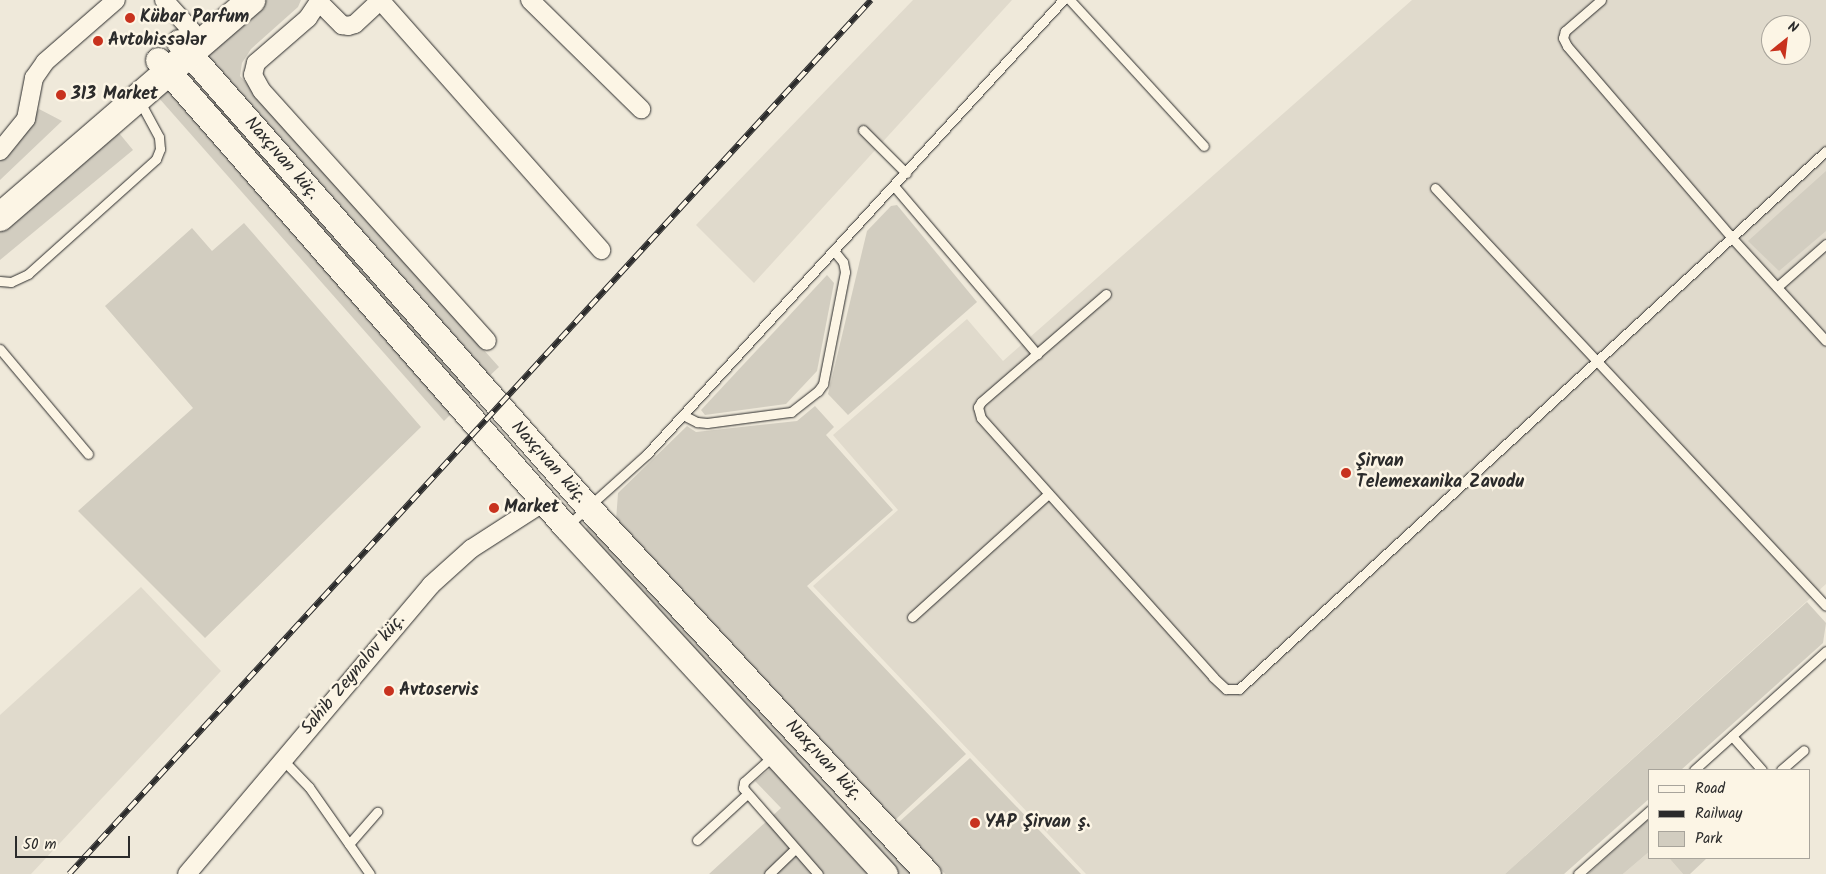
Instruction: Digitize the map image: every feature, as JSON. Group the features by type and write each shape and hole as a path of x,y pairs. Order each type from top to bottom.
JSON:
{"main road":[{"path":"0,217 138,98 163,66 228,0"},
{"path":"186,42 251,0"},
{"name":"Naxçıvan küç.","path":"186,42 589,508 928,874"},
{"path":"0,196 163,66"},
{"name":"Naxçıvan küç.","path":"163,66 566,527 885,874"}],"street":[{"path":"0,151 26,119 34,78 45,62 116,0"},
{"path":"166,0 186,42"},
{"path":"487,341 262,92 253,74 256,63 308,18 320,1 342,25 348,26 355,24 381,0 601,250"},
{"path":"530,0 641,110"},
{"name":"Sahib Zeynalov küç.","path":"186,874 436,580 471,549 544,502"}],"lane":[{"path":"566,527 589,508 683,415 1063,0"},
{"path":"1070,0 1204,146"},
{"path":"1601,0 1565,31 1563,38 1567,46 1732,238 1826,341"},
{"path":"0,281 11,282 28,274 156,159 160,150 159,137 138,98"},
{"path":"863,130 906,173"},
{"path":"1106,294 978,407 980,418 1213,677 1226,688 1239,689 1826,151"},
{"path":"894,186 1037,354"},
{"path":"1435,188 1598,359 1826,606"},
{"path":"1777,287 1826,244"},
{"path":"683,415 697,422 707,423 791,412 818,391 823,384 845,272 843,262 834,251"},
{"path":"0,349 88,454"},
{"path":"912,617 1048,494"},
{"path":"1695,769 1826,651"},
{"path":"1732,736 1761,769"},
{"path":"1782,769 1804,750"},
{"path":"775,755 744,782 747,794 818,874"},
{"path":"282,759 309,787 370,874"},
{"path":"697,840 747,794"},
{"path":"349,844 377,812"},
{"path":"1578,874 1648,812"},
{"path":"769,874 795,849"}],"shaded area":[{"path":"913,0 1012,0 754,283 696,225"},
{"name":"Şirvan Telemexanika Zavodu","path":"1412,0 1826,0 1826,584 1505,874 1086,874 813,586 898,510 833,435 967,319 1003,361"},
{"path":"141,587 221,671 31,874 0,874 0,715"},
{"path":"1648,853 1648,859 1670,859 1683,874 1623,874"}],"green space":[{"path":"267,0 301,0 298,7 251,49 242,63 240,76 499,367 484,381 203,59"},
{"path":"168,87 455,410 444,421 158,97"},
{"path":"218,97 474,391 463,400 208,107"},
{"path":"39,109 62,121 0,180 0,161 16,147"},
{"path":"119,133 133,150 0,260 0,232"},
{"path":"1826,171 1826,231 1779,271 1748,241"},
{"path":"897,205 977,302 848,415 828,394 867,231 891,206"},
{"path":"244,223 421,427 205,638 78,511 193,408 105,306 192,228 212,251"},
{"path":"827,275 834,283 817,371 786,404 705,415 701,410"},
{"path":"815,406 834,427 826,435 893,510 807,586 966,754 894,821 616,521 618,493 687,426 696,432 797,421"},
{"path":"591,524 917,874 897,874 581,533"},
{"path":"1807,602 1826,623 1823,643 1682,769 1648,769 1648,800 1564,874 1505,874"},
{"path":"970,758 1081,874 945,874 898,823"},
{"path":"773,766 872,874 709,874 781,808 755,781"},
{"path":"1648,820 1648,853 1623,874 1588,874"},
{"path":"1670,859 1706,859 1690,874 1683,874"}],"railway":[{"path":"69,874 871,0"}],"place":[{"name":"Kübar Parfum","path":"130,18"},
{"name":"Avtohissələr","path":"98,41"},
{"name":"313 Market","path":"61,95"},
{"name":"Şirvan Telemexanika Zavodu","path":"1346,473"},
{"name":"Market","path":"494,508"},
{"name":"Avtoservis","path":"389,691"},
{"name":"YAP Şirvan ş.","path":"975,823"}]}
